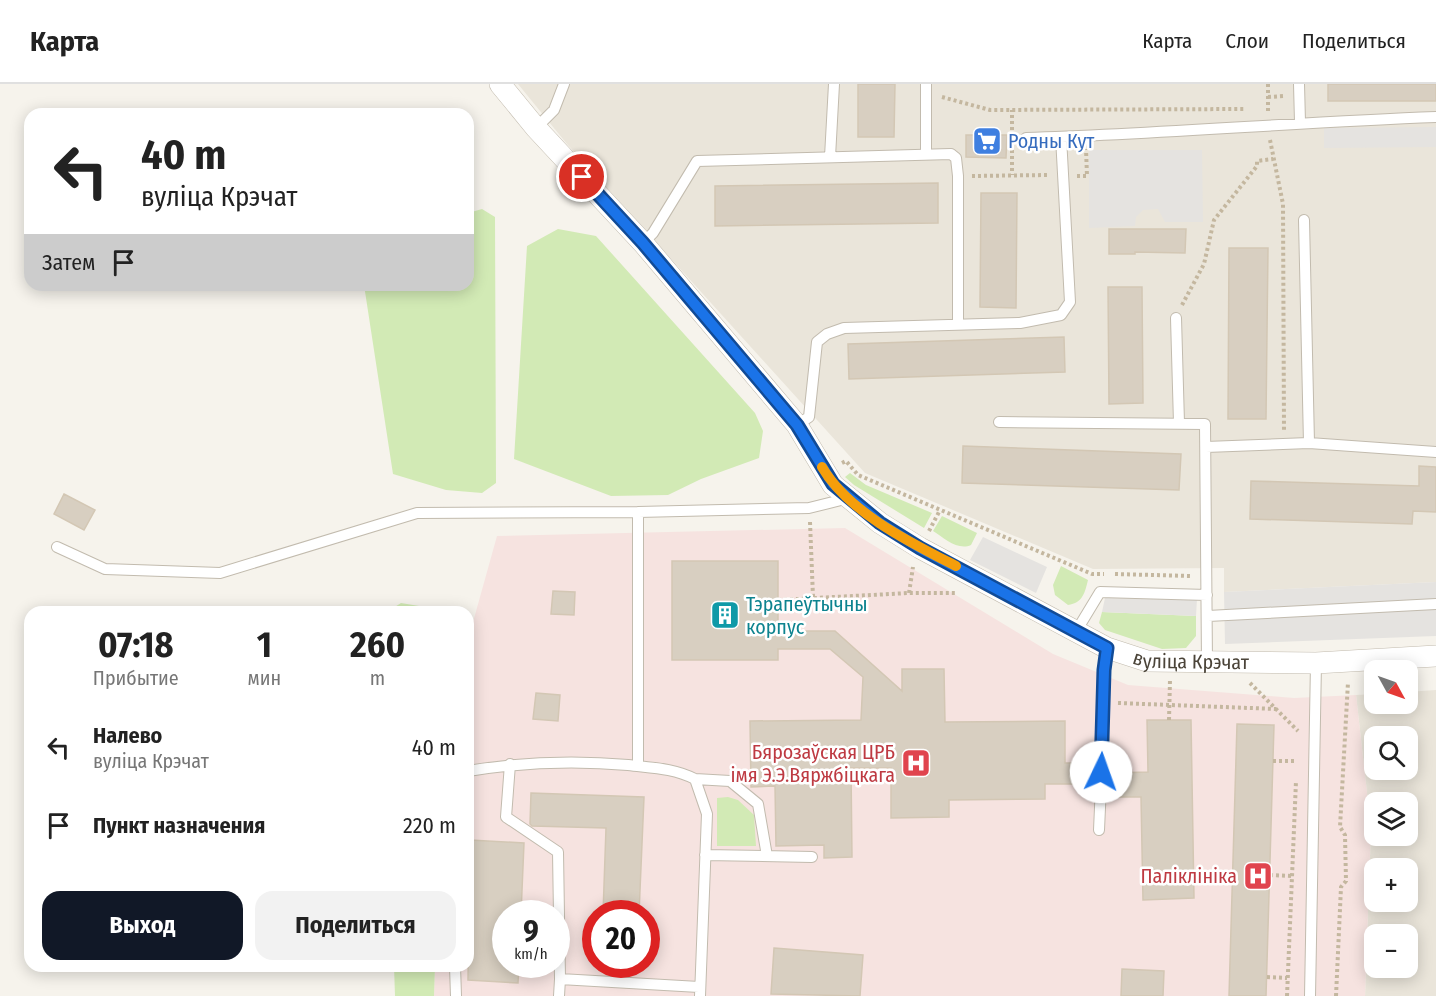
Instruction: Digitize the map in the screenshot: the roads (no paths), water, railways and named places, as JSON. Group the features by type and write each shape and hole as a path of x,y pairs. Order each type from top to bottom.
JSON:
{"street":[{"name":"вуліца Крэчат","path":"500,84 536,128 643,243 797,425 826,474 849,498 880,523 920,548 1107,648 1147,660 1316,663 1436,656"}],"lane":[{"path":"536,128 554,110 564,84"},
{"path":"830,157 834,84"},
{"path":"1299,84 1300,122"},
{"path":"926,88 926,154"},
{"path":"1026,138 1268,126 1300,122 1436,117"},
{"path":"797,425 809,417 817,342 827,334 844,328 1020,322 1061,315 1070,302 1061,137"},
{"path":"643,243 659,224 697,161 951,154 956,158 958,176 958,323"},
{"path":"1304,220 1309,443"},
{"path":"1176,318 1179,423"},
{"path":"999,422 1205,424 1209,616 1207,662"},
{"path":"1206,447 1309,443 1436,452"},
{"path":"57,547 105,569 220,573 417,513 638,512 809,508 849,498"},
{"path":"638,512 638,766"},
{"path":"1077,630 1100,592 1208,595"},
{"path":"1209,616 1436,604"},
{"path":"1101,772 1107,648"},
{"path":"1310,996 1316,663"},
{"path":"474,770 510,764 574,761 677,770 695,779 730,781 758,804 767,856"},
{"path":"510,764 506,817 558,852 559,996"},
{"path":"560,980 700,992 707,814 695,779"},
{"path":"1099,830 1101,785"},
{"path":"705,855 812,857"},
{"path":"455,972 456,996"}],"place":[{"name":"Родны Кут","path":"987,141"},
{"name":"Тэрапеўтычны корпус","path":"725,615"},
{"name":"Бярозаўская ЦРБ імя Э.Э.Вяржбіцкага","path":"916,763"},
{"name":"Паліклініка","path":"1258,876"}]}
